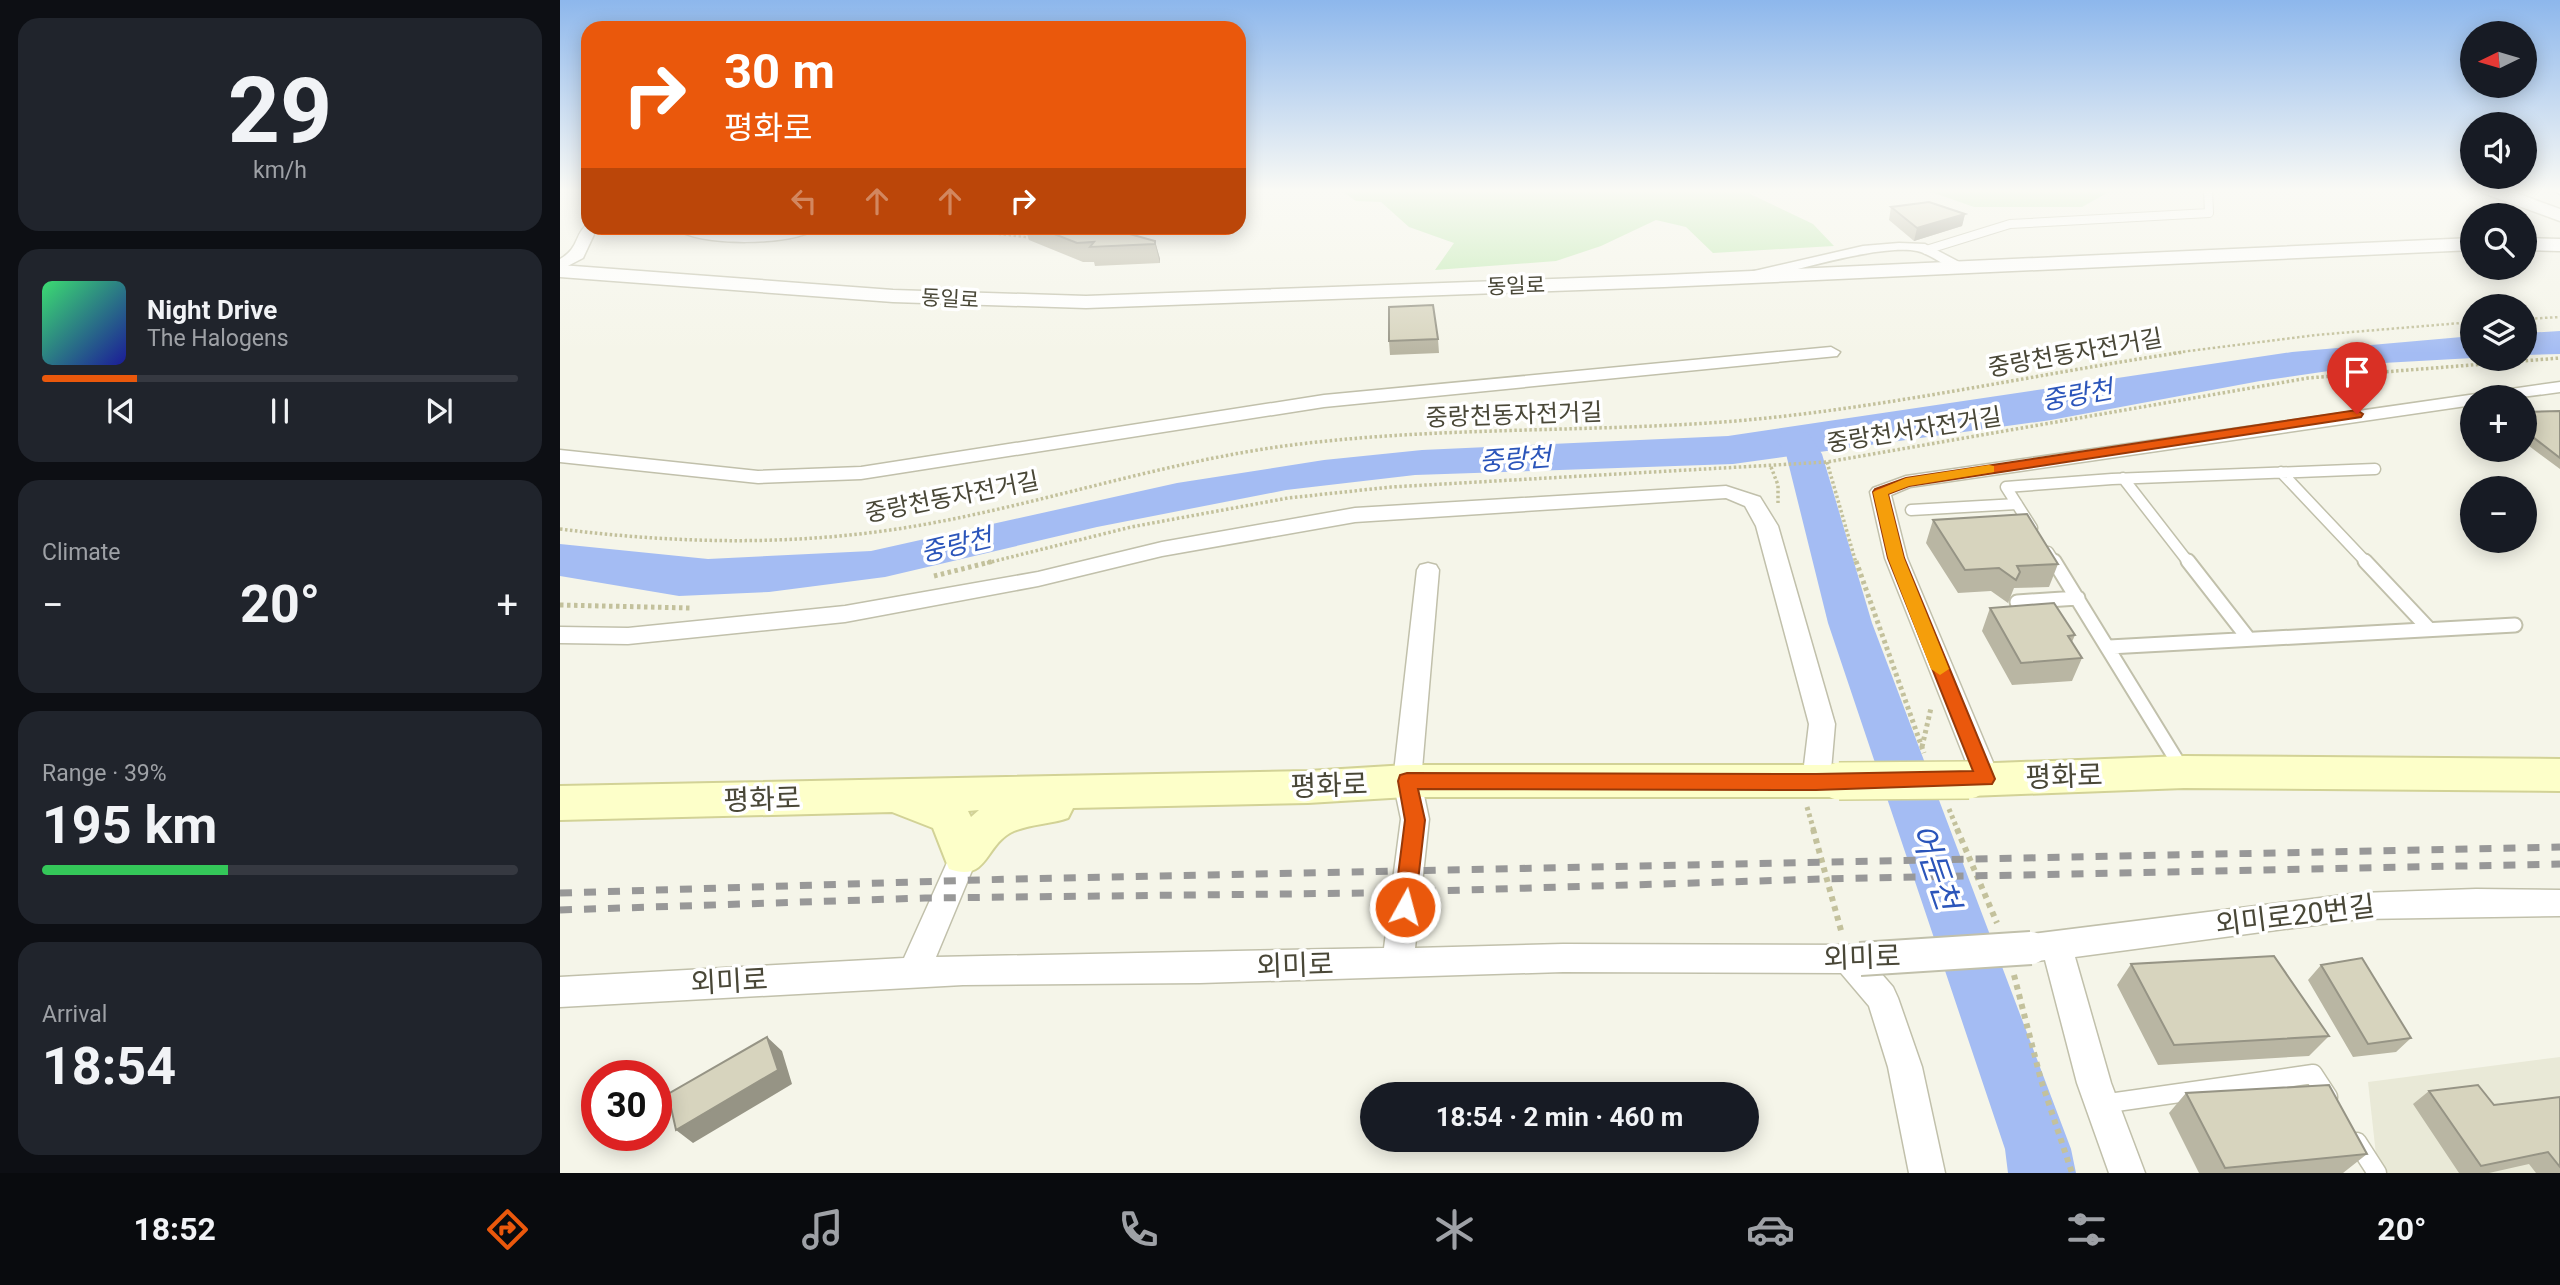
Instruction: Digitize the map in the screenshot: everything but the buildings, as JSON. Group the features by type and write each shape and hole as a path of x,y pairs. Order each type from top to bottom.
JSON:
{"main road":[{"name":"평화로","path":"560,803 1138,788 1308,787 1407,781 1821,790 1966,785 2184,772 2560,775"},
{"path":"964,856 982,829 1000,817 1138,788"},
{"path":"886,796 950,816 964,856"}],"street":[{"path":"560,265 578,255 583,244"},
{"path":"2381,247 2393,244"},
{"name":"동일로","path":"560,271 893,296 1073,302 2460,244"},
{"path":"2537,244 2560,245"},
{"path":"1755,275 1863,250 1920,247 1957,265"},
{"path":"560,456 758,477 861,473 1324,401 1831,352"},
{"path":"2537,390 2560,387"},
{"path":"1966,785 1896,558 1880,492 1906,482 2460,400"},
{"path":"560,635 628,636 845,614 1038,579 1162,549 1355,515 1726,492 1748,496 1762,511 1767,526 1822,724 1821,790"},
{"path":"1398,962 1415,820 1407,781 1429,570"},
{"path":"914,972 964,856"},
{"name":"외미로20번길","path":"2033,954 2360,906 2476,902 2560,903"},
{"path":"2033,954 2101,1104 2127,1173"},
{"name":"외미로","path":"564,997 914,972 1563,958 1855,959 2033,954"},
{"path":"1855,959 1882,998 1906,1067 1927,1173"}],"lane":[{"path":"1926,250 1946,244"},
{"path":"2184,772 2109,647 2006,486 2123,478 2375,469"},
{"path":"2281,472 2429,629"},
{"path":"2123,478 2248,638"},
{"path":"1912,510 2017,504"},
{"path":"2017,602 2078,598"},
{"path":"2109,647 2515,625"},
{"path":"2101,1104 2314,1074 2377,1173"}],"path":[{"path":"2537,318 2560,317"},
{"name":"중랑천동자전거길","path":"560,529 665,539 748,542 856,534 944,521 1146,471 1285,447 1440,435 1639,428 1796,414 1927,396 2221,346 2361,330 2460,324"},
{"name":"중랑천서자전거길","path":"1771,467 1827,462 1984,437 2308,378 2560,358"},
{"path":"1827,462 1854,556 1928,761"},
{"path":"1966,785 2000,932"},
{"path":"1821,790 1855,959"},
{"path":"2033,954 2041,1080 2072,1173"}],"shaded area":[{"path":"2560,1057 2560,1173 2378,1173 2368,1082"}],"green space":[{"path":"1453,244 1606,244 1556,261 1435,270"},
{"path":"1703,244 1832,244 1834,246 1713,253"}],"water":[{"path":"2560,331 2560,354 2537,355 2537,332"},
{"name":"중랑천","path":"2460,337 2460,359 2383,363 2260,381 2051,420 1733,464 1415,475 1286,490 1097,527 885,577 769,592 679,596 560,576 560,544 708,559 871,551 1177,483 1324,460 1422,450 1728,436 2292,352"}],"waterway":[{"name":"어둔천","path":"1795,441 1804,454 1850,623 2038,1149 2042,1173"}],"railway":[{"path":"560,893 1012,879 2560,847"},
{"path":"560,910 925,898 1370,893 1821,879 2560,864"}],"slow traffic":[{"path":"1940,669 1896,558 1880,492 1906,482 1989,469"}],"route":[{"path":"1405,907 1415,820 1407,781 1683,779 1816,782 1986,779 1896,558 1880,492 1906,482 2357,414"}]}
